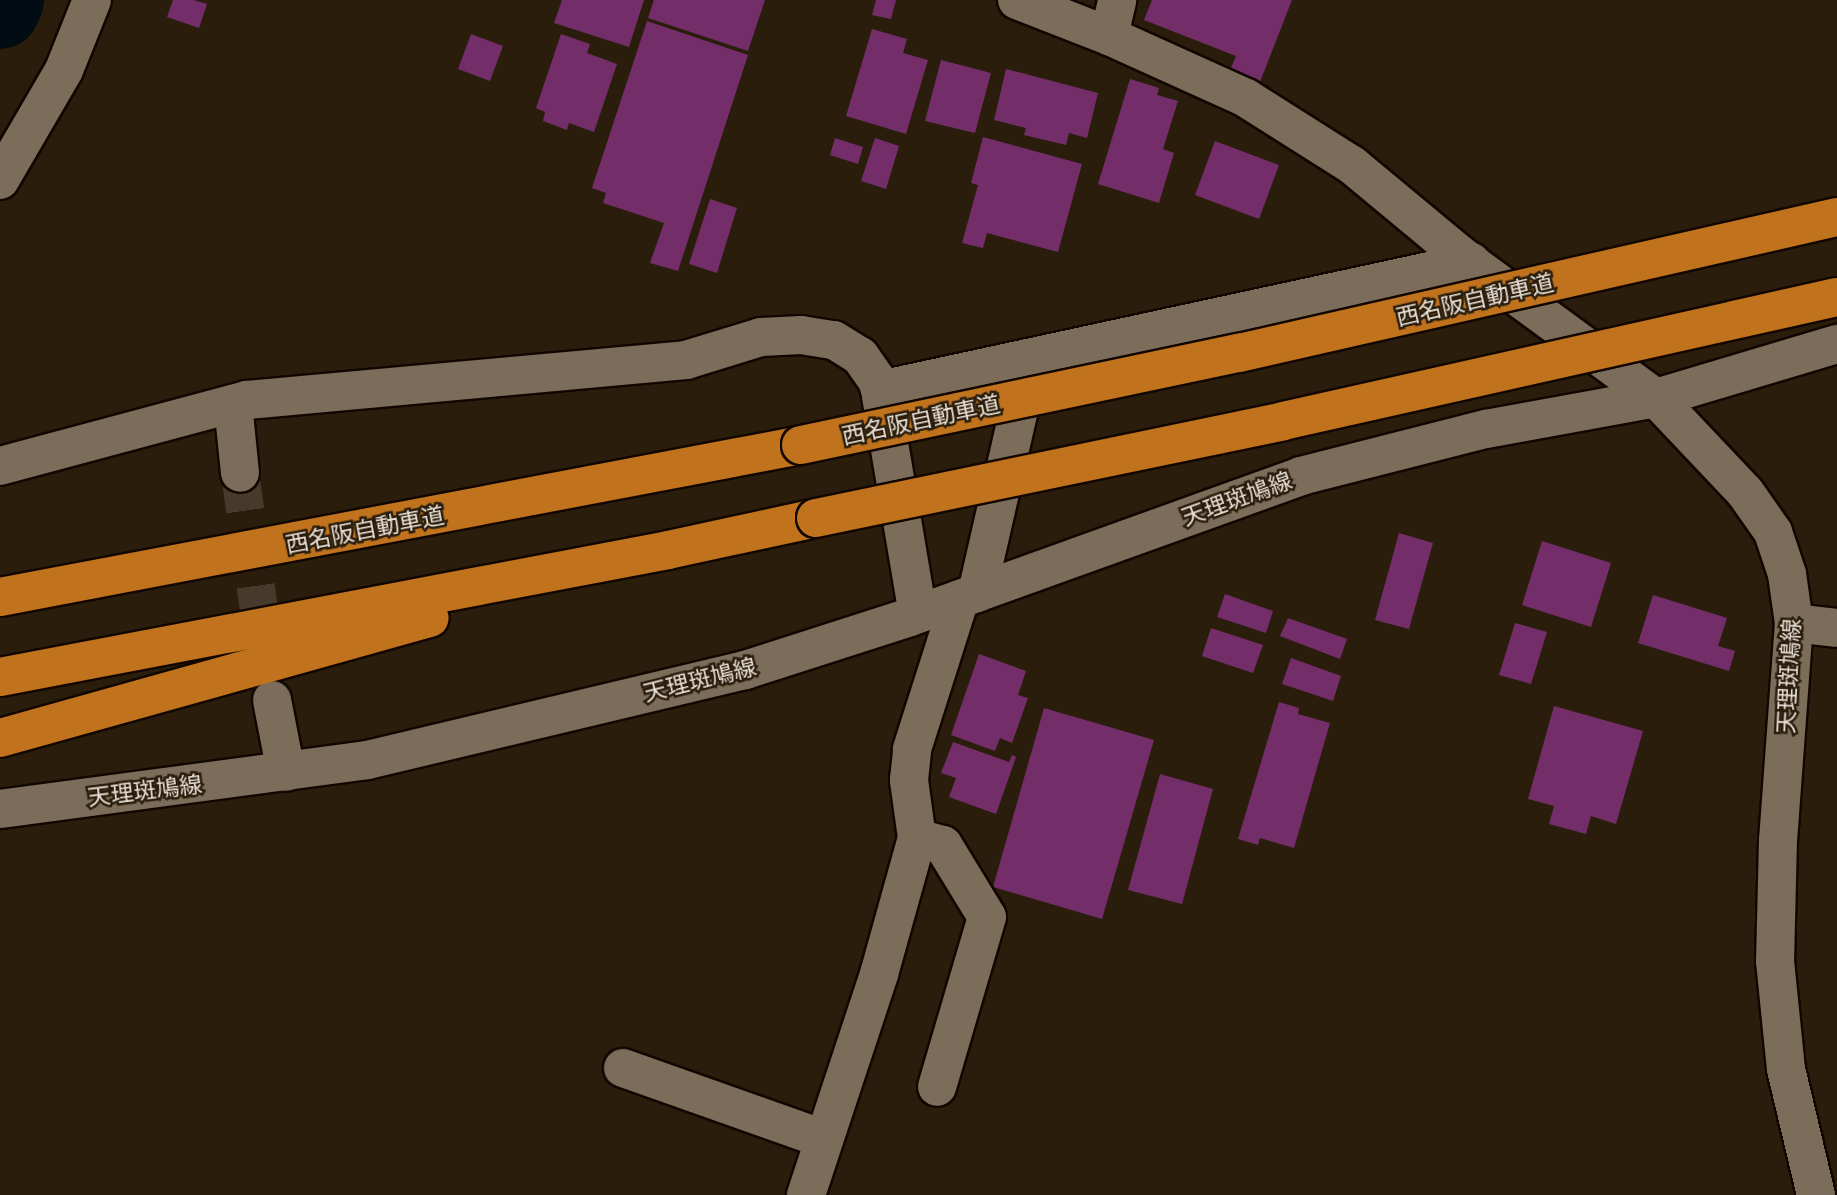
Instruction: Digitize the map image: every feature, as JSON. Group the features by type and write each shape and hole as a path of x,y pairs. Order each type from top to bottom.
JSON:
{"highway":[{"name":"西名阪自動車道","path":"0,597 801,445 1239,353 1837,217"},
{"path":"0,677 668,550 1283,421 1837,297"},
{"path":"0,738 668,550"}],"street":[{"path":"0,180 64,71 92,0"},
{"path":"1017,0 1113,18 1246,98 1352,166 1471,262 1656,398 1837,344"},
{"path":"880,390 1471,262"},
{"path":"0,466 247,400 685,360 761,337 801,335 834,340 860,356 877,380 918,614"},
{"path":"806,1195 879,974 917,838 909,780 912,749 968,596 1031,358"},
{"name":"天理斑鳩線","path":"0,809 368,760 745,670 918,614 1301,476 1486,429 1656,398 1745,492 1773,532 1787,574 1794,623 1778,840 1775,961 1786,1069 1816,1195"},
{"path":"233,404 240,473"},
{"path":"1794,623 1837,628"},
{"path":"272,701 286,772"},
{"path":"917,838 943,845 987,917 937,1087"},
{"path":"623,1068 824,1139"}],"building":[{"path":"173,0 194,0 207,4 199,28 167,17"},
{"path":"562,0 644,0 629,47 554,23"},
{"path":"654,0 765,0 748,51 648,18"},
{"path":"876,0 896,0 891,19 872,15"},
{"path":"1152,0 1292,0 1258,87 1228,75 1236,56 1144,20"},
{"path":"647,21 748,55 678,271 650,263 664,223 603,203 606,193 592,188"},
{"path":"872,29 907,39 903,53 928,60 906,134 846,116"},
{"path":"471,34 503,46 490,81 458,69"},
{"path":"561,34 590,44 587,53 617,64 594,132 569,123 567,130 543,121 545,112 536,108"},
{"path":"941,60 991,73 975,133 925,121"},
{"path":"1006,69 1098,93 1087,138 1069,133 1066,145 1024,135 1026,128 994,120"},
{"path":"1130,79 1159,88 1157,95 1178,101 1163,149 1174,153 1159,203 1098,184"},
{"path":"983,137 1082,164 1058,252 987,233 983,248 962,243 978,185 971,183"},
{"path":"835,138 863,147 858,164 830,155"},
{"path":"875,138 899,146 886,189 861,181"},
{"path":"1215,141 1279,165 1259,219 1195,195"},
{"path":"710,199 737,208 717,273 689,264"},
{"path":"1399,533 1433,543 1409,629 1375,620"},
{"path":"1542,541 1611,563 1591,627 1522,605"},
{"path":"1225,594 1273,611 1266,633 1217,617"},
{"path":"1653,595 1727,618 1718,646 1735,651 1729,671 1638,643"},
{"path":"1288,618 1347,639 1340,659 1280,636"},
{"path":"1515,623 1547,632 1531,684 1499,675"},
{"path":"1211,628 1263,645 1253,673 1202,656"},
{"path":"979,654 1026,671 1018,695 1028,698 1012,743 1000,738 995,751 951,735"},
{"path":"1291,658 1341,676 1333,701 1282,684"},
{"path":"1279,702 1299,708 1298,714 1330,723 1294,848 1260,838 1258,845 1238,839"},
{"path":"1554,706 1643,731 1616,824 1591,816 1586,834 1549,824 1554,806 1528,799"},
{"path":"1044,708 1154,740 1102,919 993,887"},
{"path":"953,742 1009,762 1012,755 1016,757 996,814 949,797 956,778 941,773"},
{"path":"1160,774 1213,789 1182,904 1128,890"}],"waterway":[{"path":"0,9 4,0"}],"tunnel":[{"path":"240,473 266,660"}]}
